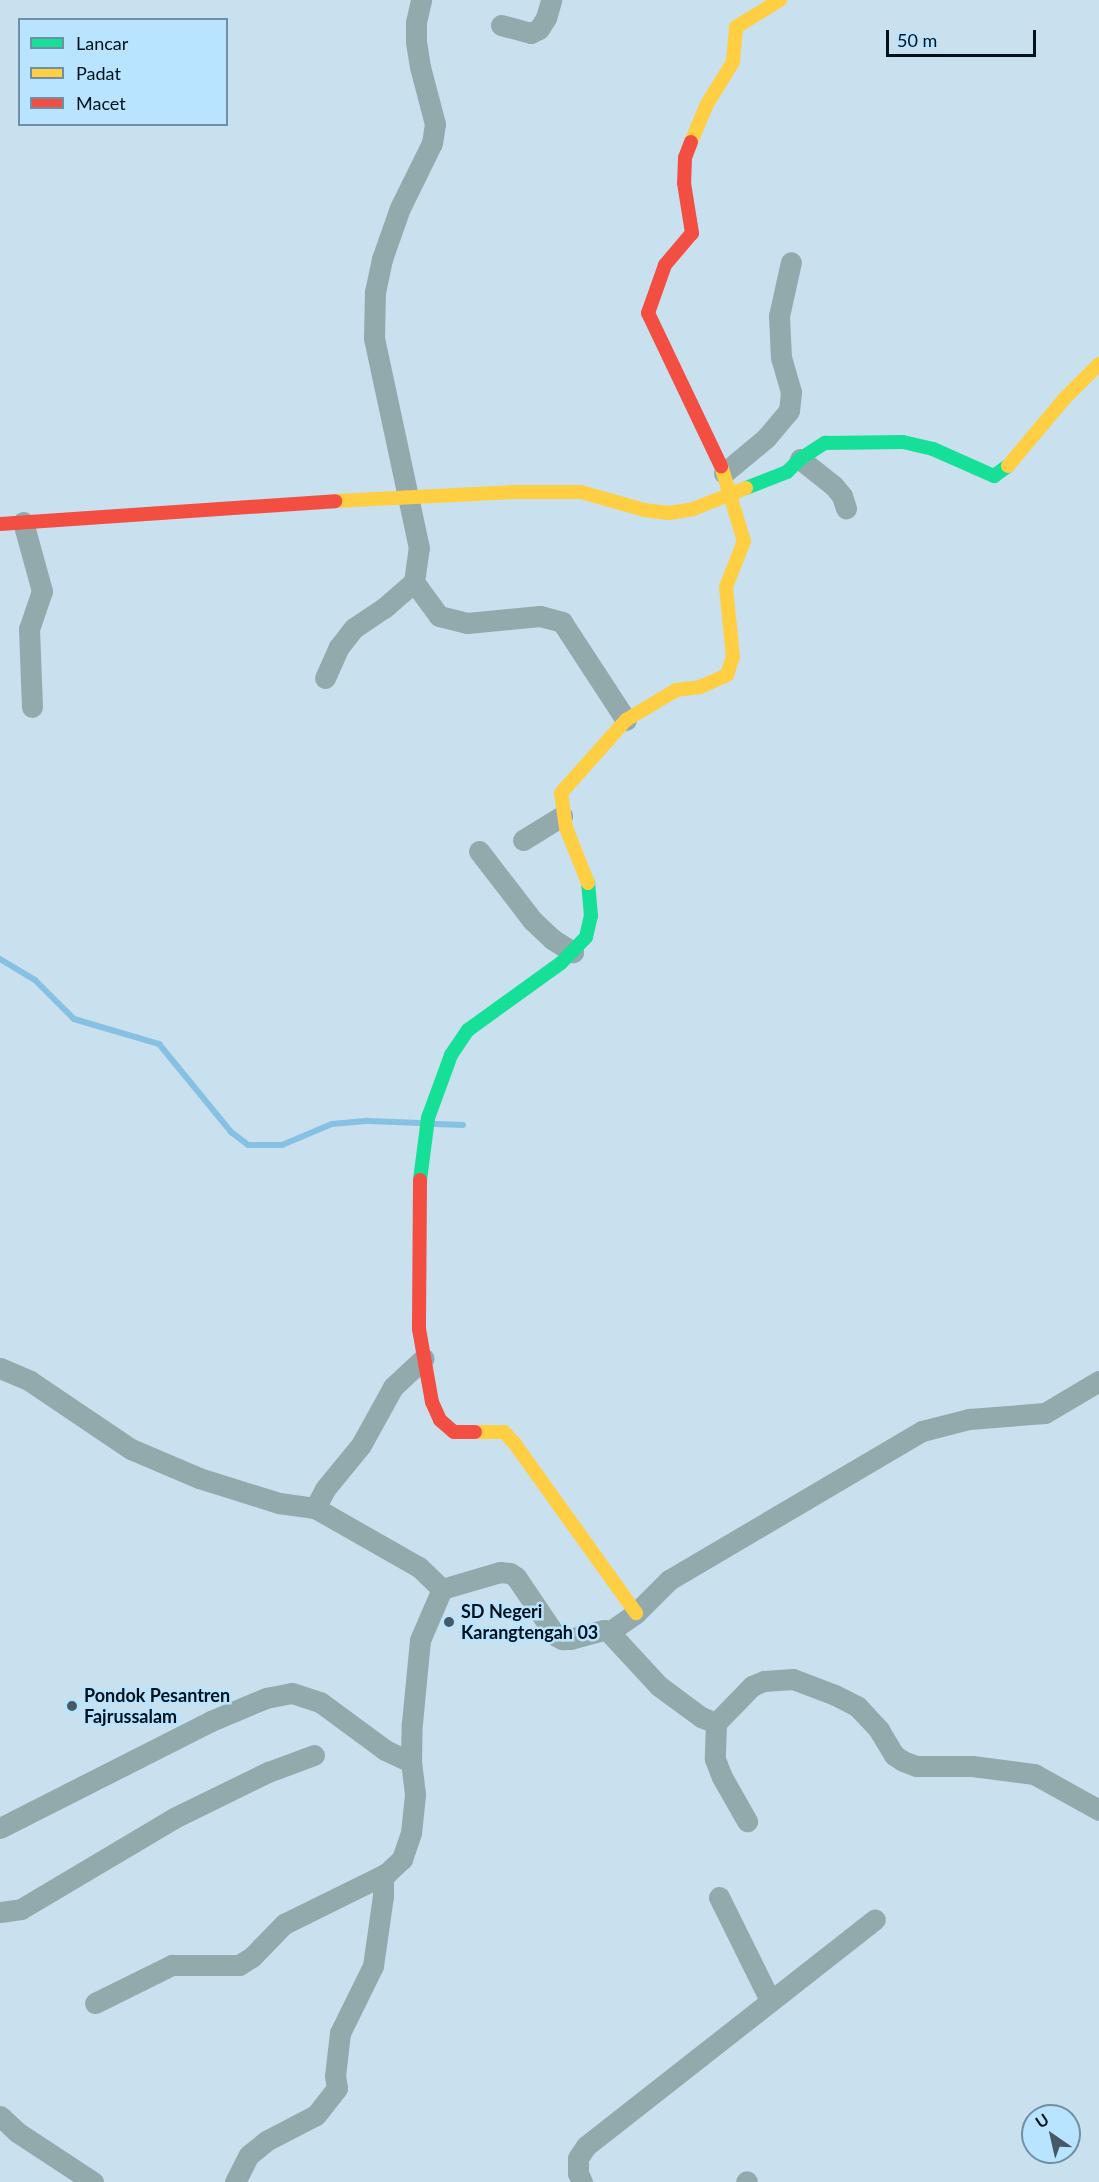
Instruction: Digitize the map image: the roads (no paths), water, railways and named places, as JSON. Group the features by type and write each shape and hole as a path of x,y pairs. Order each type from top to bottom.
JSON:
{"street":[{"path":"325,678 339,646 354,628 384,608 414,582 419,548 406,496 374,338 375,292 382,259 400,208 432,143 435,124 420,67 416,40 416,22 421,0"},
{"path":"501,25 531,33 539,29 546,18 551,0"},
{"path":"636,1613 516,1444 504,1432 454,1432 440,1419 432,1402 419,1329 420,1179 428,1118 452,1055 468,1030 511,997 540,980 573,952 585,937 591,916 590,888 562,816 561,793 626,720 676,690 700,687 727,675 733,657 726,587 744,541 724,473 648,313 665,265 692,233 684,183 685,158 707,104 733,62 736,27 780,0"},
{"path":"724,473 766,438 789,411 791,392 781,358 778,316 791,262"},
{"path":"0,524 406,496 581,492 644,510 669,513 693,509 787,472 800,459 825,442 903,442 933,449 955,461 994,476 1008,466 1065,398 1099,364"},
{"path":"800,459 834,486 842,496 846,508"},
{"path":"23,522 42,591 29,629 32,707"},
{"path":"414,582 439,616 467,623 540,616 562,622 626,720"},
{"path":"523,840 562,816"},
{"path":"479,851 533,921 552,939 573,952"},
{"path":"315,1508 325,1489 362,1445 393,1387 424,1358"},
{"path":"0,1368 30,1381 131,1449 199,1478 279,1503 315,1508 419,1567 442,1588"},
{"path":"609,1632 636,1613 669,1580 922,1431 969,1419 1046,1413 1099,1381"},
{"path":"442,1588 500,1572 510,1573 516,1577 556,1635 562,1639 570,1639 604,1630 609,1632 659,1686 684,1707 716,1723"},
{"path":"95,2003 172,1965 238,1965 252,1957 284,1924 383,1875 402,1859 411,1833 415,1794 411,1762 412,1723 420,1640 442,1588"},
{"path":"747,1821 722,1777 715,1759 716,1723 752,1686 779,1679 793,1679 857,1706 879,1730 894,1755 903,1761 930,1767 972,1766 1034,1774 1099,1810"},
{"path":"0,1828 211,1722 266,1698 292,1693 320,1702 385,1750 411,1762"},
{"path":"0,1912 21,1909 174,1818 268,1772 314,1755"},
{"path":"235,2182 249,2155 266,2141 316,2115 337,2088 335,2076 340,2033 372,1966 383,1896 383,1875"},
{"path":"719,1897 770,2000"},
{"path":"582,2182 578,2173 578,2158 586,2146 649,2099 770,2000 875,1919"},
{"path":"0,2116 17,2132 93,2182"}],"waterway":[{"path":"0,959 35,980 74,1019 159,1044 231,1132 248,1145 282,1145 332,1124 368,1121 420,1123"},
{"path":"436,1124 463,1125"}],"place":[{"name":"SD Negeri Karangtengah 03","path":"449,1622"},
{"name":"Pondok Pesantren Fajrussalam","path":"72,1706"}]}
